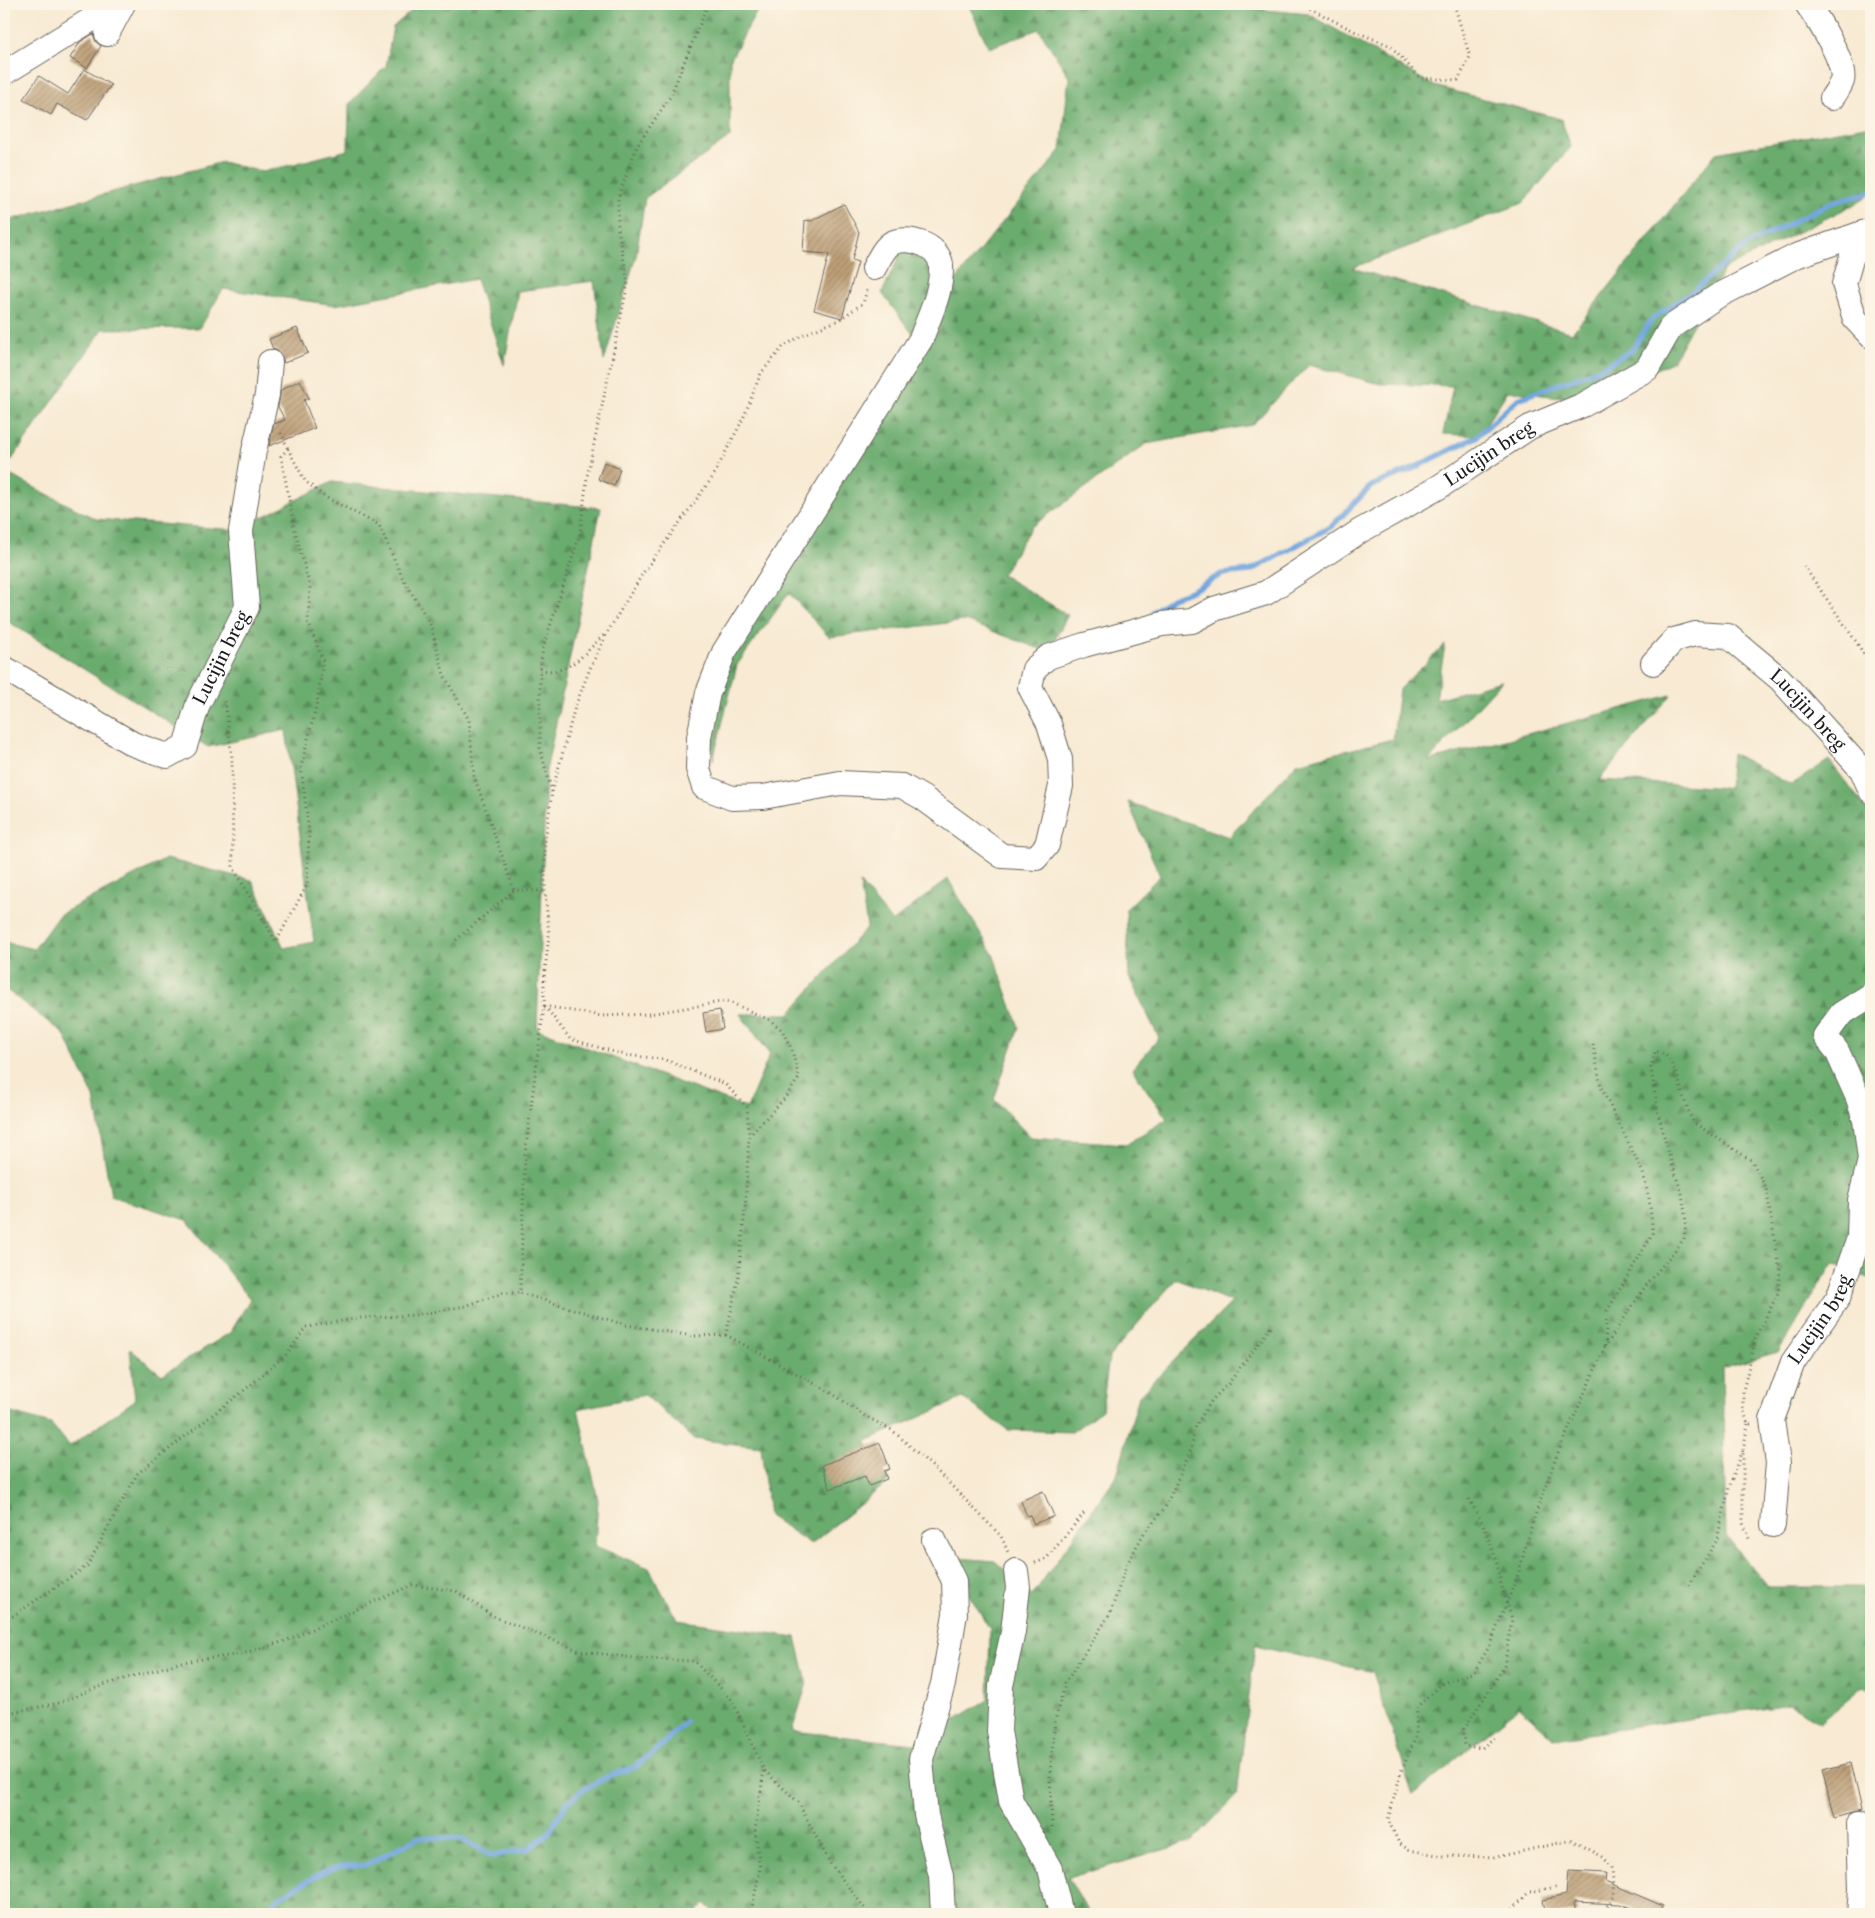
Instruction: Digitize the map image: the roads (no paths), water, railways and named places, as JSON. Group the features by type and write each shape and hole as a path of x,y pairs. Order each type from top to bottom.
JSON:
{"street":[{"path":"4,73 102,13 109,4"},
{"path":"107,34 123,4"},
{"path":"1807,4 1841,65 1842,80 1832,98"},
{"name":"Lucijin breg","path":"874,268 889,244 900,240 917,241 930,248 940,262 941,286 921,339 724,652 708,692 699,737 698,768 704,787 732,798 763,797 840,783 902,786 922,798 1002,856 1036,858 1047,845 1061,786 1060,759 1049,724 1030,687 1034,669 1048,657 1084,645 1162,624 1192,622 1214,609 1266,593 1360,531 1439,487 1530,427 1584,405 1647,369 1671,327 1716,297 1796,256 1871,230"},
{"path":"1871,235 1852,256 1844,284 1855,319 1871,336"},
{"name":"Lucijin breg","path":"4,668 132,744 167,756 184,746 198,704 246,607 241,531 254,451 267,395 270,362"},
{"name":"Lucijin breg","path":"1653,663 1674,640 1695,634 1728,636 1780,679 1862,770 1871,791"},
{"name":"Lucijin breg","path":"1773,1525 1778,1463 1772,1420 1793,1362 1838,1298 1859,1238 1860,1200 1870,1160 1865,1120 1858,1098 1837,1051 1825,1036 1842,1014 1871,995"},
{"path":"934,1540 954,1581 955,1606 944,1684 921,1759 926,1815 941,1876 943,1914"},
{"path":"1016,1571 1018,1588 1013,1632 1001,1686 999,1731 1012,1801 1050,1869 1061,1914"},
{"path":"1859,1824 1862,1889 1859,1914"}],"waterway":[{"path":"1153,612 1172,598 1191,591 1222,574 1250,571 1332,526 1371,486 1410,470 1476,437 1518,399 1599,369 1632,350 1652,319 1691,293 1745,246 1830,203 1871,192"},
{"path":"261,1914 281,1896 323,1872 341,1866 366,1865 419,1837 462,1839 492,1856 528,1849 548,1834 567,1803 584,1789 611,1775 635,1767 659,1748 685,1722"}]}
